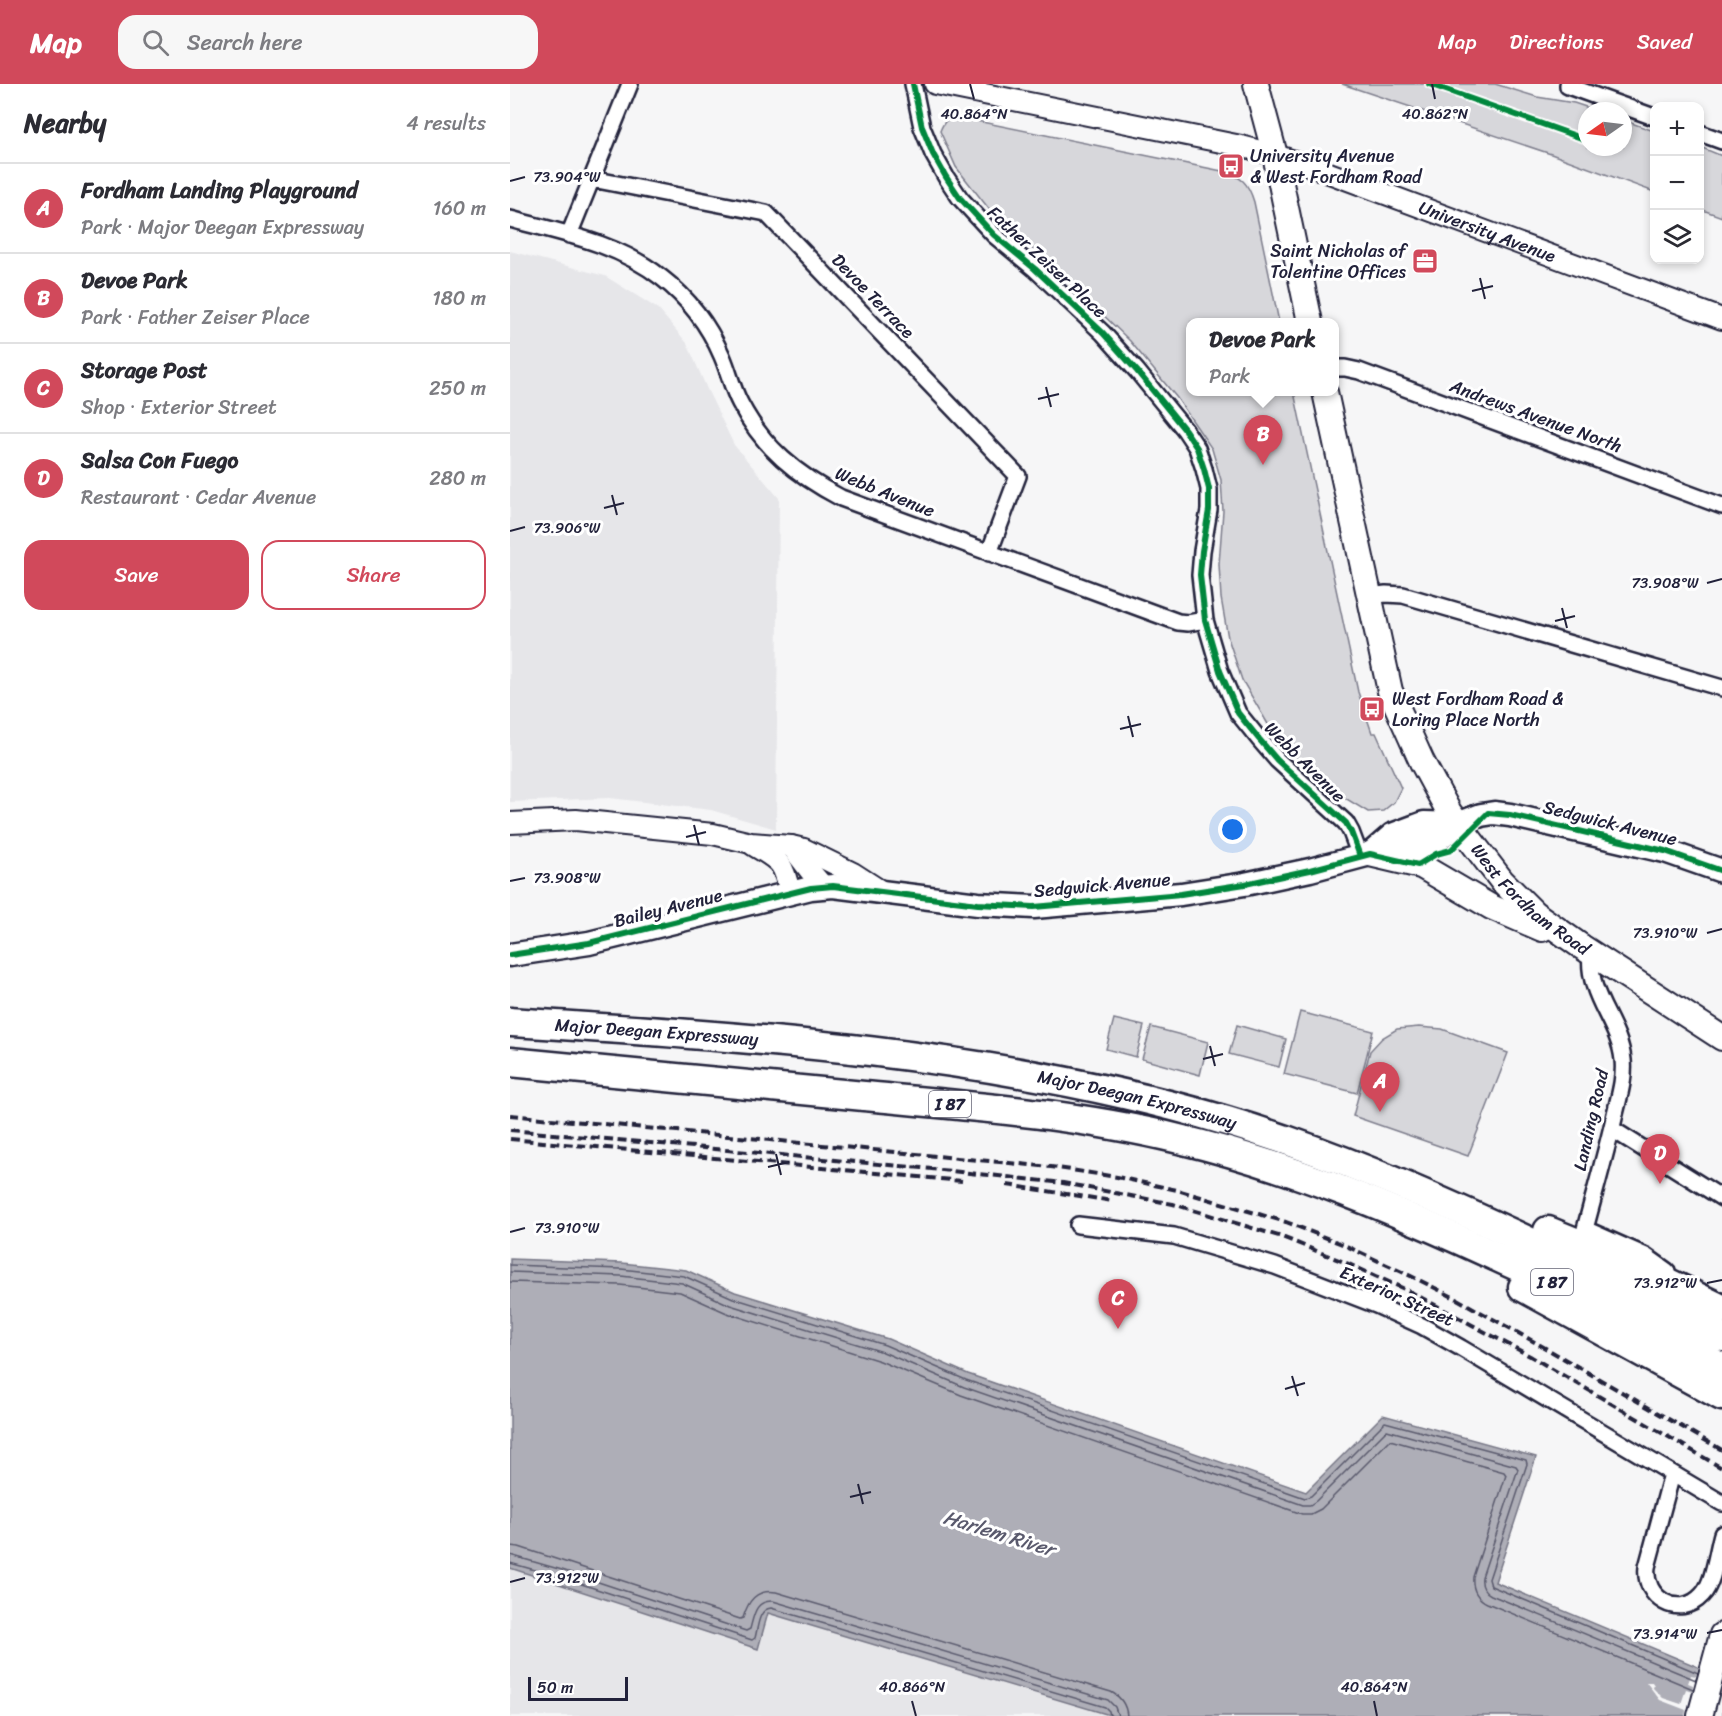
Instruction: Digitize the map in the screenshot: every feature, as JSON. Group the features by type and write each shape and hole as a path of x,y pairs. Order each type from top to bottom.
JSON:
{"highway":[{"name":"Major Deegan Expressway","path":"510,1022 683,1033 888,1053 985,1067 1100,1090 1196,1113 1271,1135 1364,1169 1466,1212 1561,1256 1722,1337"},
{"name":"Major Deegan Expressway","path":"510,1062 996,1108 1083,1120 1179,1139 1253,1159 1378,1204 1544,1278 1722,1368"},
{"path":"1364,1169 1512,1217 1629,1264 1714,1303"},
{"path":"1378,1204 1575,1317 1722,1396"}],"main road":[{"path":"1256,84 1275,155 1309,318"},
{"name":"West Fordham Road","path":"1326,396 1387,680 1394,701 1436,789 1457,824 1481,856 1518,898 1534,912 1587,950 1722,1038"},
{"name":"Sedgwick Avenue","path":"829,887 978,904 1034,907 1181,894 1245,884 1310,870 1365,855 1392,835 1424,823 1457,824 1488,813 1503,813 1665,851 1722,871"},
{"path":"1365,855 1421,866 1491,907 1587,950"},
{"name":"Bailey Avenue","path":"510,955 589,944 811,888 829,887"},
{"path":"1700,1716 1720,1642"}],"street":[{"path":"568,235 630,84"},
{"name":"Father Zeiser Place","path":"913,84 922,127 945,177 960,198 986,228 1051,283 1103,333 1137,371 1197,448 1209,489 1209,510 1200,574 1205,620"},
{"name":"University Avenue","path":"934,84 1241,146 1275,155 1324,171 1722,319"},
{"path":"1568,85 1650,116"},
{"path":"1704,134 1722,141"},
{"name":"Devoe Terrace","path":"592,179 766,213 1018,476 989,553"},
{"name":"Webb Avenue","path":"510,219 596,242 620,251 662,278 699,317 714,340 739,402 751,423 780,458 819,486 841,498 1178,622 1205,620 1220,671 1238,713 1277,760 1346,823 1365,855"},
{"name":"Andrews Avenue North","path":"1339,368 1359,371 1722,506"},
{"path":"1369,596 1403,595 1722,688"},
{"name":"Sedgwick Avenue","path":"510,822 576,820 713,834 750,843 791,846 804,849 853,873 883,892"},
{"name":"Sedgwick Avenue","path":"750,843 782,866 790,893"},
{"path":"791,846 810,871 829,887"},
{"name":"Landing Road","path":"1587,950 1593,986 1617,1038 1623,1061 1622,1082 1612,1129 1585,1229 1652,1259 1714,1303"},
{"path":"1612,1129 1722,1198"},
{"name":"Exterior Street","path":"1078,1225 1174,1236 1275,1266 1376,1305 1454,1344 1722,1503"},
{"path":"1672,1474 1646,1570 1648,1585 1654,1594 1662,1601 1675,1606 1689,1604 1698,1599 1708,1585 1721,1537"}],"shaded area":[{"path":"1342,84 1495,84 1537,97 1578,104 1578,156 1632,156 1632,123 1650,130 1650,191 1551,154"},
{"path":"957,117 1222,171 1239,178 1247,185 1254,202 1278,318 1186,318 1186,396 1295,396 1358,692 1372,733 1376,733 1401,788 1394,802 1383,811 1368,812 1335,792 1303,765 1272,731 1242,680 1228,638 1221,598 1219,564 1223,511 1221,480 1212,449 1177,398 1130,341 1061,274 993,214 956,167 940,131 946,121"},
{"path":"1704,149 1722,156 1722,217 1704,210"},
{"path":"510,251 605,276 658,309 687,343 734,445 779,498 776,829 711,810 610,798 510,802"},
{"path":"1300,1012 1373,1031 1357,1093 1284,1074"},
{"path":"1114,1019 1144,1026 1136,1057 1106,1049"},
{"path":"1237,1025 1286,1039 1279,1067 1229,1054"},
{"path":"1151,1027 1208,1042 1200,1075 1142,1059"},
{"path":"1419,1027 1442,1029 1508,1053 1468,1156 1353,1116 1370,1051 1382,1038 1397,1029"},
{"path":"510,1568 758,1649 768,1613 1113,1716 510,1716"}],"water":[{"name":"Harlem River","path":"510,1259 622,1263 686,1270 735,1292 888,1339 968,1374 1306,1492 1383,1415 1536,1457 1495,1582 1722,1677 1722,1716 1113,1716 768,1613 758,1649 510,1568"}],"pier":[{"path":"1699,1664 1722,1673 1722,1716 1685,1716 1686,1710 1660,1700 1646,1682 1652,1682 1653,1688 1663,1698 1681,1704 1686,1689 1692,1691 1693,1685 1688,1683 1691,1675 1696,1676"}],"railway":[{"path":"510,1115 1051,1167 1117,1177 1177,1190 1286,1222 1342,1244 1415,1278 1540,1345 1722,1450"},
{"path":"510,1130 1063,1183 1173,1204 1282,1237 1409,1291 1530,1356 1722,1468"},
{"path":"510,1139 962,1181"},
{"path":"1007,1185 1113,1201"}],"cycle path":[{"path":"913,84 922,127 933,154 960,198 994,235 1035,269 1103,333 1137,371 1197,448 1209,489 1209,510 1200,575 1205,620 1220,671 1238,713 1277,760 1346,823 1360,856"},
{"path":"1429,84 1578,137"},
{"path":"510,955 589,943 811,888 833,886 978,904 1034,907 1181,894 1245,884 1370,854 1418,865 1436,854 1451,850 1488,813 1510,815 1665,851 1722,871"}],"place":[{"name":"University Avenue & West Fordham Road","path":"1231,166"},
{"name":"Saint Nicholas of Tolentine Offices","path":"1425,261"},
{"name":"Devoe Park","path":"1263,465"},
{"name":"West Fordham Road & Loring Place North","path":"1372,709"},
{"name":"Fordham Landing Playground","path":"1380,1112"},
{"name":"Salsa Con Fuego","path":"1660,1184"},
{"name":"Storage Post","path":"1118,1329"}]}
